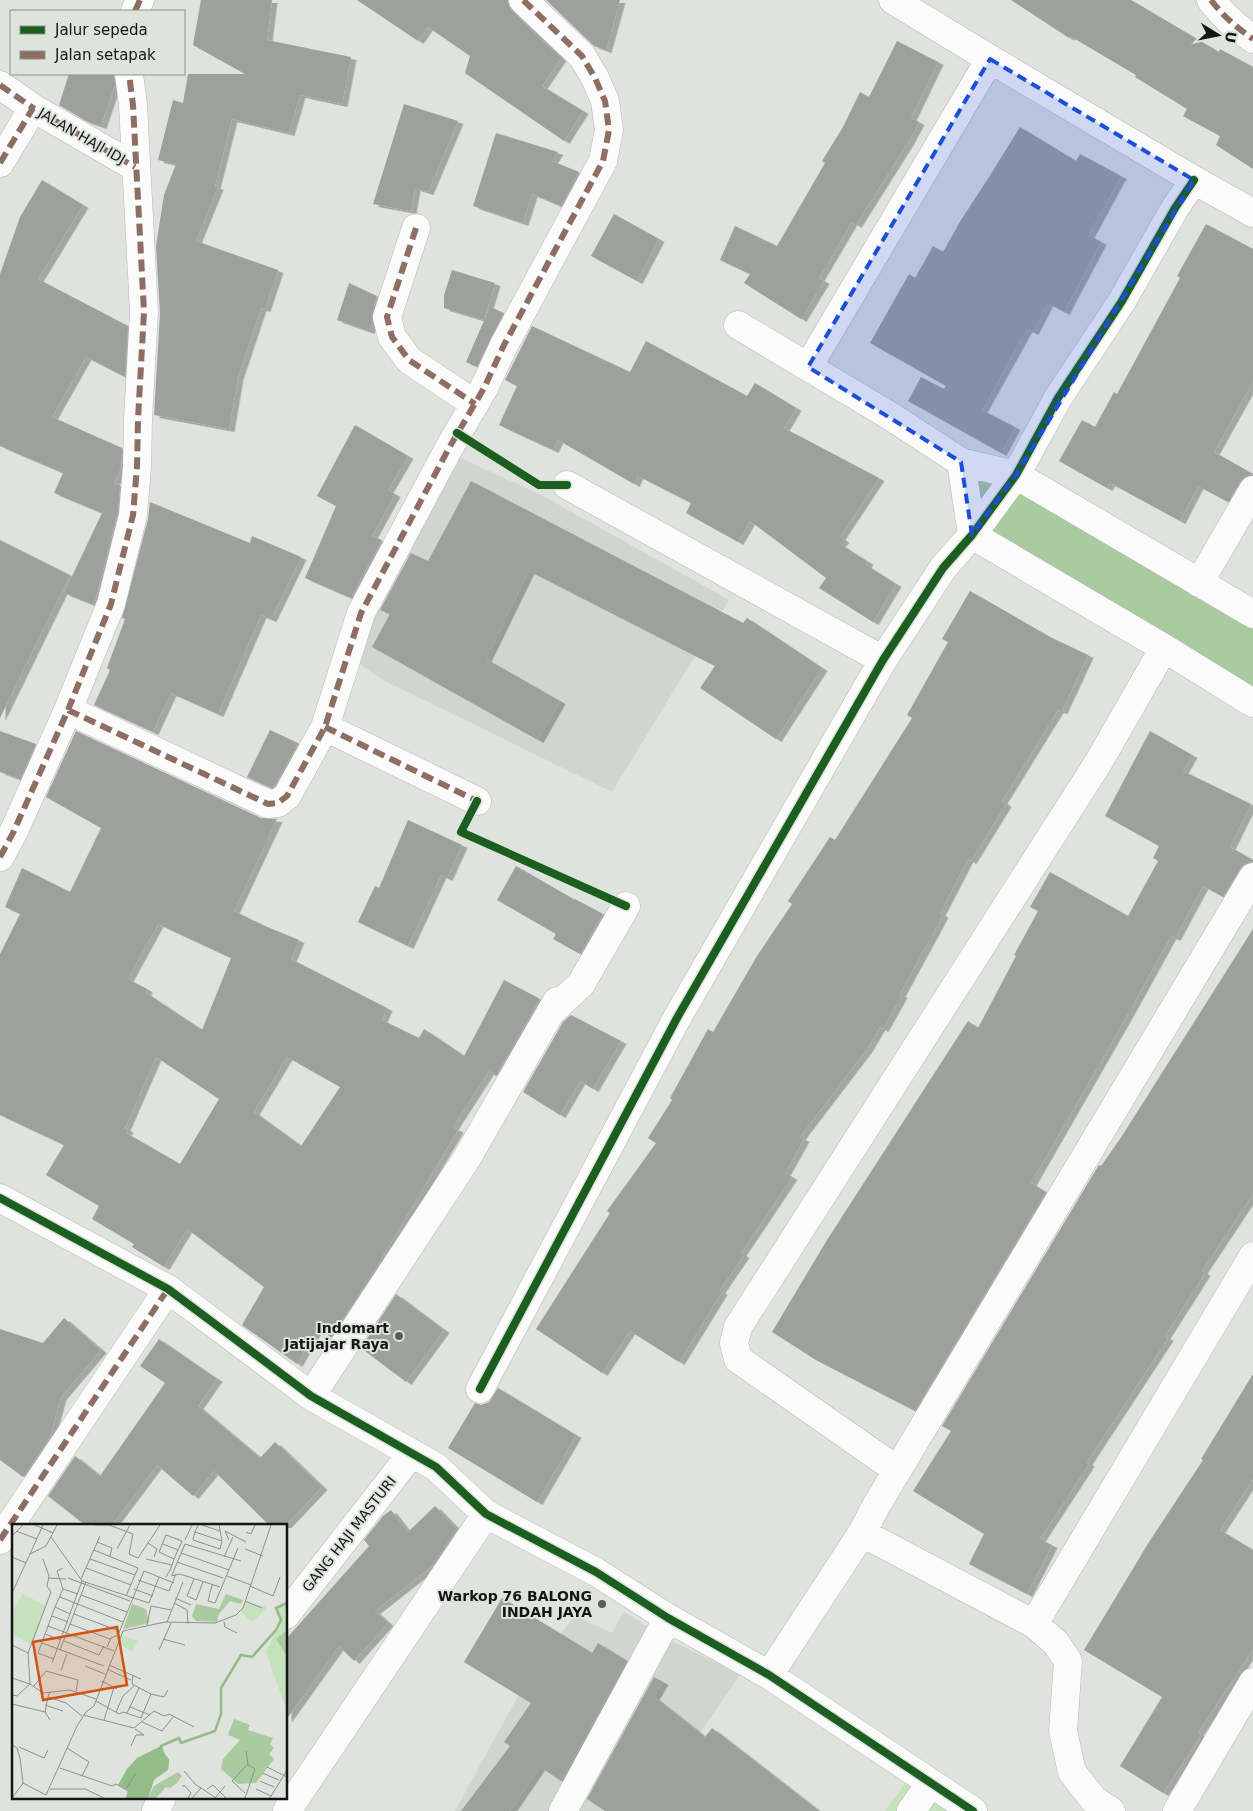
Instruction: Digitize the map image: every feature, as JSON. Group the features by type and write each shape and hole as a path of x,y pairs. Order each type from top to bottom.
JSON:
{"street":[{"path":"68,710 268,804 278,803 287,796 325,727 362,613 603,161 609,130 605,101 595,78 582,56 523,0"},
{"path":"893,0 1194,180 1253,213"},
{"path":"1211,0 1219,12 1234,26 1253,39"},
{"path":"808,367 990,59"},
{"path":"0,857 13,833 68,710 111,604 133,515 138,467 138,419 144,312 133,104 129,75"},
{"path":"0,85 33,108"},
{"name":"JALAN HAJI IDJ","path":"0,163 33,108 135,167"},
{"path":"480,1390 677,1018 883,660 943,568 972,535 1016,474 1058,398 1122,301 1175,208 1194,180"},
{"path":"416,228 387,318 392,337 409,360 475,404"},
{"path":"738,325 887,414 961,462 1016,474 1253,614"},
{"path":"961,462 972,535"},
{"path":"567,485 883,660"},
{"path":"1199,582 1253,490"},
{"path":"972,535 1164,648 1253,703"},
{"path":"897,1470 738,1359 734,1343 738,1327 1098,763 1164,648"},
{"path":"325,727 477,802"},
{"path":"769,1675 862,1533 897,1470 1253,877"},
{"path":"311,1396 467,1158 554,1006 581,984 626,906"},
{"path":"0,1198 168,1289 311,1396 436,1467 486,1514 596,1572 668,1618 769,1675 973,1811"},
{"path":"1034,1624 1253,1256"},
{"path":"0,1540 168,1289"},
{"name":"GANG HAJI MASTURI","path":"288,1612 412,1452"},
{"path":"287,1811 486,1514"},
{"path":"862,1533 1034,1624 1056,1643 1068,1661 1062,1732 1072,1772 1094,1800 1111,1811"},
{"path":"563,1811 668,1618"},
{"path":"1177,1811 1253,1682"},
{"path":"911,1811 931,1783"},
{"path":"156,1811 162,1798"}],"highlighted area":[{"path":"990,59 1194,180 1016,475 972,535 961,462 808,367"}],"shaded area":[{"path":"450,453 545,497 729,600 612,792 383,680 353,660"},
{"path":"624,1612 660,1635 740,1675 665,1783 674,1811 455,1811 529,1676 574,1616 612,1633"}],"green space":[{"path":"961,462 1253,614 1253,703 972,535"},
{"path":"909,1778 954,1811 885,1811"}],"building":[{"path":"201,0 272,0 267,40 351,57 342,104 300,95 289,133 232,119 215,186 218,187 196,241 278,270 265,309 261,308 238,377 229,429 154,415 160,313 156,246 164,195 176,164 158,160 173,100 183,103 188,74 245,74 193,45"},
{"path":"357,0 508,0 508,5 512,11 561,58 542,86 583,111 564,141 465,73 470,56 428,27 418,41"},
{"path":"546,0 620,0 606,50 594,46"},
{"path":"1011,0 1131,0 1219,52 1220,49 1253,67 1253,169 1216,145 1220,136 1183,116 1187,109 1135,77 1136,75 1070,36 1069,38"},
{"path":"897,41 938,62 911,118 919,122 856,225 852,222 819,278 824,281 801,319 744,283 750,274 720,260 735,226 777,246 825,163 822,161 843,127 860,92 869,97"},
{"path":"69,75 114,75 115,85 101,126 86,121 59,105"},
{"path":"404,104 458,121 428,192 415,188 411,211 373,204"},
{"path":"1020,127 1076,161 1080,154 1121,176 1089,235 1101,242 1064,312 1048,303 1033,332 1027,329 982,410 1015,427 1001,453 908,401 921,377 944,389 946,386 870,343 909,274 915,278 933,246 943,252"},
{"path":"496,133 558,152 552,161 579,172 561,206 532,194 523,223 473,206"},
{"path":"42,180 83,205 38,279 128,326 125,377 86,357 52,417 122,448 121,468 114,483 120,485 118,512 94,605 64,593 102,513 54,493 63,473 0,446 0,274 20,217"},
{"path":"614,214 659,239 637,281 591,256"},
{"path":"1206,224 1253,249 1253,382 1214,452 1253,474 1246,476 1240,482 1228,502 1198,486 1180,521 1110,483 1107,488 1059,461 1082,420 1095,427 1114,392 1117,394 1180,278 1177,276"},
{"path":"452,270 495,283 484,320 444,308 444,295"},
{"path":"349,283 377,296 369,331 337,320"},
{"path":"490,307 504,313 477,367 466,362"},
{"path":"532,326 630,372 646,341 747,396 755,383 796,408 784,428 879,478 840,537 844,540 840,544 868,562 866,565 896,584 873,622 819,588 826,578 750,521 738,542 686,513 691,503 638,476 634,484 558,440 553,450 499,425 517,386 505,380"},
{"path":"355,425 408,456 388,490 395,494 372,536 382,540 351,598 305,578 336,506 317,496"},
{"path":"471,481 743,623 747,618 822,668 776,739 700,688 715,666 529,571 486,659 560,701 538,740 372,647 390,614 380,610 411,553 428,561"},
{"path":"150,502 250,543 252,536 301,557 271,619 261,615 218,714 171,693 153,732 94,705 110,670 107,668 125,619 122,618 148,519"},
{"path":"0,540 70,575 0,718"},
{"path":"970,591 1050,637 1088,655 1062,711 1058,710 1002,801 1006,804 971,861 968,859 940,913 943,915 883,1029 880,1027 867,1049 800,1137 804,1139 785,1173 792,1177 741,1253 744,1255 720,1290 722,1292 679,1362 630,1331 602,1373 536,1329 610,1213 607,1211 656,1143 648,1138 672,1100 670,1098 708,1029 713,1032 757,956 792,904 788,901 830,837 835,840 912,718 907,715 948,642 942,639"},
{"path":"270,730 298,743 275,786 271,788 247,777"},
{"path":"0,731 36,744 20,779 0,772"},
{"path":"76,731 261,818 277,819 234,911 299,940 291,959 387,1008 382,1020 419,1038 424,1029 464,1056 504,980 540,999 496,1076 489,1071 453,1127 458,1130 371,1276 331,1337 317,1329 297,1364 242,1325 264,1287 187,1229 164,1267 132,1247 134,1244 92,1219 99,1206 46,1175 64,1145 0,1115 0,954 20,914 5,907 22,868 70,892 101,828 46,797","holes":["158,924 231,958 202,1030 146,993 147,989 128,979","156,1057 219,1099 180,1164 126,1133 128,1130 125,1128","287,1057 340,1087 301,1146 254,1112"]},
{"path":"1150,731 1192,755 1183,771 1251,804 1230,847 1253,861 1246,863 1240,869 1223,897 1203,886 1175,938 1171,936 1031,1183 1046,1192 915,1411 816,1360 772,1332 827,1240 968,1021 978,1028 1038,911 1030,907 1050,872 1128,916 1158,861 1153,858 1159,846 1105,816"},
{"path":"408,820 462,845 447,878 441,875 408,946 358,922 375,886 379,888"},
{"path":"516,866 603,914 580,954 553,939 556,934 497,900"},
{"path":"1253,929 1253,1194 1202,1271 1205,1273 1165,1336 1168,1338 1087,1462 1089,1464 1040,1539 1052,1545 1027,1594 969,1564 984,1534 913,1491 951,1431 942,1426 1094,1173 1122,1136"},
{"path":"571,1015 621,1041 593,1089 580,1081 560,1115 523,1092 563,1022"},
{"name":"Indomart Jatijajar Raya","path":"396,1294 444,1330 406,1382 361,1348"},
{"path":"64,1318 101,1350 61,1397 50,1437 23,1477 0,1460 0,1329 43,1343"},
{"path":"159,1339 217,1379 198,1406 260,1458 275,1442 322,1487 287,1524 268,1524 214,1471 193,1496 157,1465 113,1524 84,1524 48,1496 75,1456 100,1476 165,1383 140,1366"},
{"path":"1253,1374 1253,1479 1220,1530 1253,1550 1253,1649 1198,1733 1201,1735 1163,1793 1120,1766 1162,1697 1084,1650 1149,1542 1203,1460 1201,1459"},
{"path":"498,1388 576,1435 537,1502 448,1448 475,1403 481,1405 489,1402"},
{"path":"435,1506 457,1529 432,1566 375,1611 388,1623 354,1661 339,1646 288,1717 288,1637 369,1546 364,1540 383,1516 391,1510 408,1532"},
{"path":"502,1598 592,1653 598,1643 627,1661 561,1781 540,1767 510,1811 461,1811 510,1746 504,1742 531,1703 464,1662"},
{"path":"654,1677 663,1682 654,1697 705,1737 712,1728 819,1811 605,1811 587,1799"}],"marked path":[{"path":"135,10 140,0"},
{"path":"68,710 268,804 278,803 287,796 325,727 361,613 449,448 484,388 504,345 603,161 609,130 605,101 595,78 582,56 523,0"},
{"path":"1211,0 1230,21 1253,39"},
{"path":"0,857 13,833 68,710 111,604 133,515 144,312 133,105 129,75"},
{"path":"0,85 33,108"},
{"path":"0,163 33,108 135,167"},
{"path":"416,228 387,317 392,337 409,360 475,404"},
{"path":"325,727 477,801"},
{"path":"0,1540 168,1289"}],"cycle path":[{"path":"480,1389 677,1018 883,660 943,568 972,535 1016,475 1058,398 1122,301 1175,208 1194,180"},
{"path":"457,433 539,485 567,485"},
{"path":"477,801 461,832 626,906"},
{"path":"0,1198 168,1289 311,1396 436,1467 486,1514 596,1572 668,1618 769,1675 973,1811"}],"place":[{"name":"Indomart Jatijajar Raya","path":"399,1336"},
{"name":"Warkop 76 BALONG INDAH JAYA","path":"602,1604"}]}
